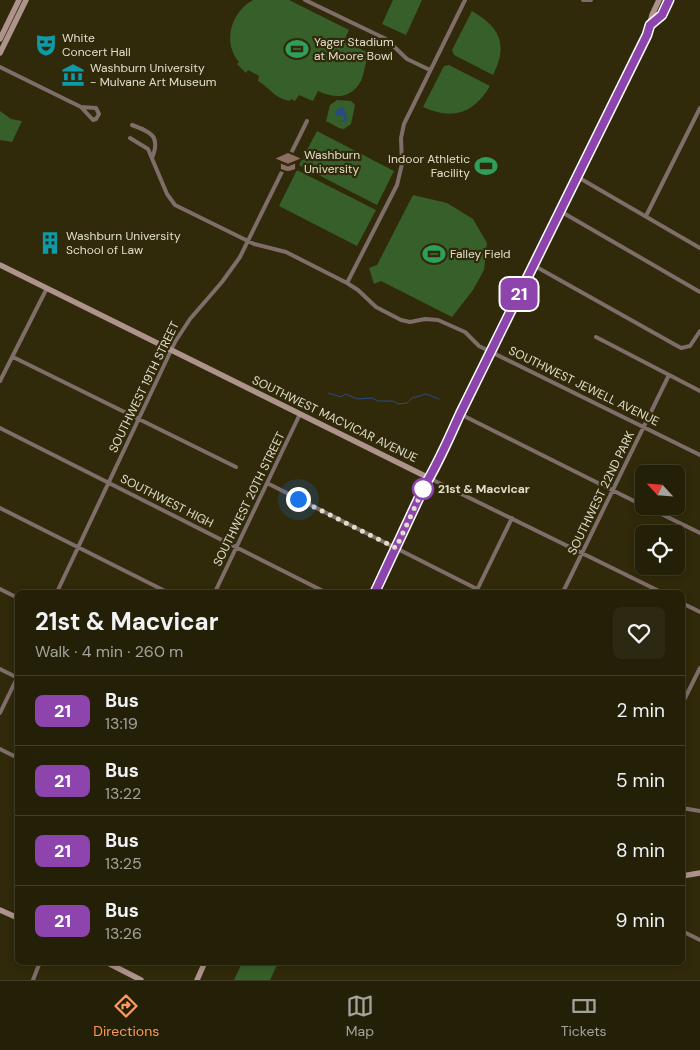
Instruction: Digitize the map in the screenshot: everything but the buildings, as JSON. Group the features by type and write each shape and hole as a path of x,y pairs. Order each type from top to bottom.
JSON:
{"main road":[{"path":"0,39 19,0"},
{"path":"0,53 26,0"},
{"path":"376,590 576,176 647,35 652,15 659,0"},
{"path":"650,25 662,15 669,0"},
{"name":"SOUTHWEST MACVICAR AVENUE","path":"0,265 429,478"},
{"path":"685,876 700,873"},
{"path":"0,910 15,917"},
{"path":"112,965 141,980"},
{"path":"197,980 204,965"}],"street":[{"path":"306,0 386,39 407,59 430,70"},
{"path":"347,283 397,185 402,164 401,138 404,124 465,0"},
{"path":"584,0 590,0"},
{"path":"0,67 81,108 93,120 99,114 96,108 81,108"},
{"path":"646,216 700,108"},
{"name":"SOUTHWEST 19TH STREET","path":"58,590 171,350 190,319 232,269 307,121"},
{"name":"SOUTHWEST JEWELL AVENUE","path":"132,125 147,131 154,137 156,145 152,158 172,202 247,242 263,248 286,252 347,283 358,290 376,307 401,320 410,322 429,319 442,321 465,332 480,346 491,352 700,455"},
{"path":"130,138 147,148 152,158"},
{"path":"576,176 700,248"},
{"path":"560,211 700,292"},
{"path":"533,265 681,348 690,346 700,332"},
{"path":"0,382 47,288"},
{"path":"596,337 700,391"},
{"path":"13,357 236,467"},
{"name":"SOUTHWEST 22ND PARK","path":"564,590 669,375"},
{"name":"SOUTHWEST 20TH STREET","path":"216,590 300,414"},
{"path":"460,414 635,502"},
{"name":"SOUTHWEST HIGH","path":"0,428 321,590"},
{"name":"SOUTHWEST MACVICAR AVENUE","path":"429,478 582,553 651,590"},
{"path":"267,483 474,590"},
{"path":"0,508 163,590"},
{"path":"663,515 700,533"},
{"path":"476,590 512,518"},
{"path":"0,589 15,596"},
{"path":"685,604 700,612"},
{"path":"685,698 700,668"},
{"path":"0,669 15,676"},
{"path":"0,714 15,681"},
{"path":"0,749 15,756"},
{"path":"685,808 700,811"},
{"path":"685,932 700,940"},
{"path":"33,980 39,965"}],"green space":[{"name":"Yager Stadium at Moore Bowl","path":"253,0 289,0 349,30 344,41 373,55 367,61 362,79 357,87 342,96 324,94 318,91 313,101 299,95 295,101 291,99 290,101 276,95 258,81 259,76 248,70 246,73 237,64 239,62 231,46 230,37 234,20 245,5"},
{"path":"393,0 422,0 406,35 382,24"},
{"path":"472,11 490,24 499,38 501,46 500,55 493,75 454,55 452,50"},
{"path":"449,65 490,86 477,103 462,112 444,113 423,107 444,66"},
{"path":"337,100 351,101 355,105 351,124 344,129 326,121 330,105"},
{"path":"0,111 11,119 22,121 12,142 0,140"},
{"path":"317,131 394,171 377,205 299,165"},
{"path":"297,170 376,210 357,246 279,206"},
{"name":"Falley Field","path":"413,195 447,203 473,219 487,243 484,270 473,290 452,317 381,281 374,284 369,268 377,265"},
{"path":"241,965 277,965 270,980 234,980"}],"water":[{"path":"344,108 346,122 339,122 344,119 344,116 335,116 336,111"}],"waterway":[{"path":"328,393 341,397 346,394 357,399 372,398 378,401 393,401 398,404 407,403 412,398 426,394 439,399"}],"bus line":[{"name":"21","path":"376,590 425,485 434,472 460,414 647,35 650,25 662,15 669,0"}],"place":[{"name":"White Concert Hall","path":"46,45"},
{"name":"Yager Stadium at Moore Bowl","path":"297,49"},
{"name":"Washburn University - Mulvane Art Museum","path":"73,75"},
{"name":"Washburn University","path":"288,162"},
{"name":"Indoor Athletic Facility","path":"486,166"},
{"name":"Washburn University School of Law","path":"50,243"},
{"name":"Falley Field","path":"434,254"},
{"name":"21st & Macvicar","path":"423,489"}],"route":[{"path":"298,499 396,548 425,485 423,489"}]}
